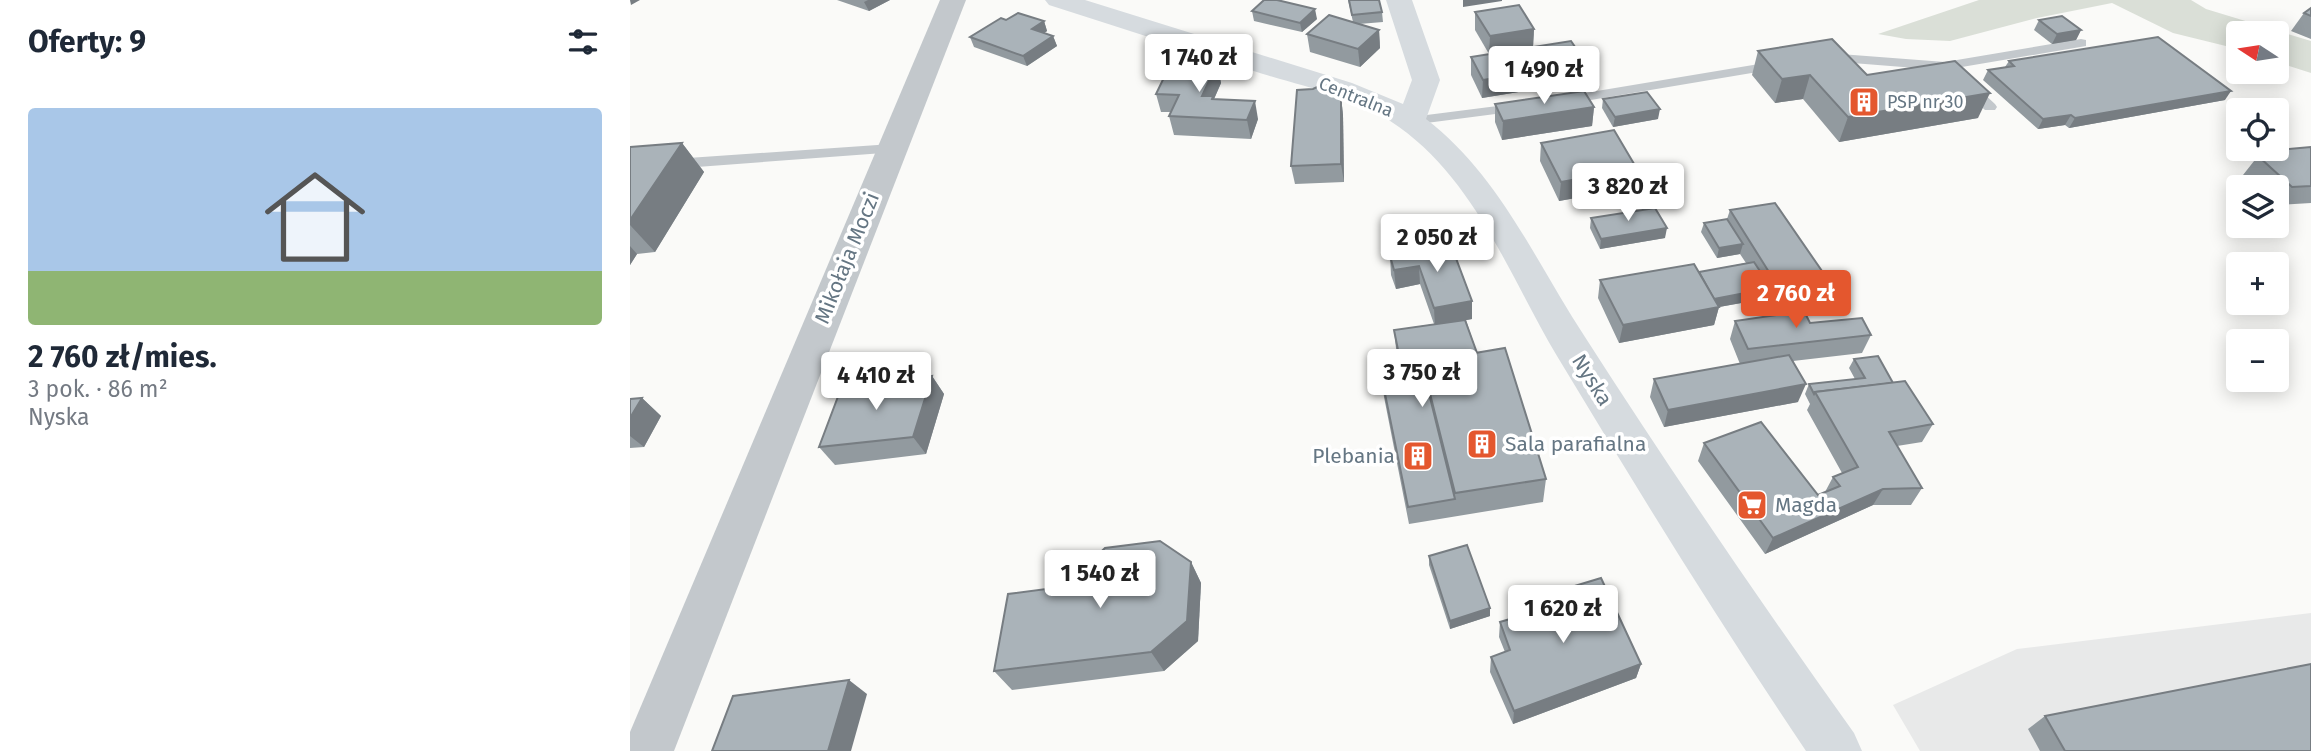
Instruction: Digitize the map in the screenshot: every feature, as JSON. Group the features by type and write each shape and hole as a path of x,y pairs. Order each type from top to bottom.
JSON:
{"street":[{"name":"Mikołaja Moczi","path":"648,751 953,0"},
{"name":"Centralna","path":"1058,0 1314,80 1387,106 1411,121"},
{"path":"1398,0 1426,80 1411,121"},
{"name":"Nyska","path":"1411,121 1457,162 1478,191 1564,336 1679,518 1836,751"}],"lane":[{"path":"1411,121 1540,104 1826,57 1945,66 2081,43"},
{"path":"1945,66 1990,107"},
{"path":"630,167 892,149"}],"shaded area":[{"path":"1979,0 2191,0 2206,9 2245,21 2226,21 2226,46 2173,33 2112,3 2037,18 1950,41 1906,39 1878,34"},
{"path":"2289,34 2311,41 2311,73 2289,66"},
{"path":"2311,613 2311,751 1920,751 1893,705 2017,649"}],"building":[{"path":"1264,0 1277,0 1315,9 1300,23 1252,11"},
{"path":"1349,0 1379,0 1382,12 1352,15"},
{"path":"1519,5 1534,29 1490,36 1475,12"},
{"path":"1018,13 1044,21 1032,29 1053,36 1023,56 970,37 1001,18 1006,20"},
{"path":"1329,15 1379,30 1358,49 1307,34"},
{"path":"2062,16 2081,30 2057,34 2039,20"},
{"path":"2158,37 2231,91 2075,118 2071,115 2043,119 1988,70 2014,66 2009,61"},
{"path":"1832,39 1867,75 1955,61 1990,93 1848,117 1810,75 1782,79 1758,51"},
{"path":"1571,41 1586,63 1483,80 1471,57"},
{"path":"1171,63 1217,64 1202,96 1255,101 1247,120 1169,116 1179,95 1156,94"},
{"path":"1319,86 1341,97 1341,164 1291,166 1297,90"},
{"path":"1584,91 1594,107 1503,121 1495,104"},
{"path":"1647,92 1660,109 1615,117 1603,99"},
{"path":"1614,130 1640,174 1597,181 1595,176 1561,182 1541,143"},
{"path":"682,143 630,220 630,147"},
{"path":"2311,147 2311,186 2292,187 2289,184 2289,175 2279,175 2263,161 2289,161 2289,149"},
{"path":"1775,203 1822,271 1774,280 1730,210"},
{"path":"1655,208 1667,228 1601,239 1591,218"},
{"path":"1727,219 1743,244 1719,248 1704,223"},
{"path":"1451,245 1472,301 1434,308 1419,266 1394,270 1390,256"},
{"path":"1754,262 1771,288 1714,299 1699,272"},
{"path":"1694,264 1719,307 1623,325 1600,280"},
{"path":"1804,311 1810,323 1862,318 1871,335 1748,349 1735,321"},
{"name":"Plebania","path":"1465,320 1477,353 1422,362 1455,499 1408,507 1382,379 1403,375 1394,330"},
{"name":"Sala parafialna","path":"1505,348 1546,479 1455,493 1422,362"},
{"path":"1789,355 1806,384 1668,410 1654,379"},
{"path":"1878,356 1893,383 1814,394 1809,384 1865,378 1854,359"},
{"path":"932,376 913,437 819,447 842,386"},
{"path":"1905,381 1933,424 1889,432 1922,488 1883,489 1773,538 1704,443 1761,422 1818,495 1840,486 1833,477 1858,467 1815,392"},
{"path":"642,398 630,418 630,399"},
{"path":"1160,541 1191,562 1187,621 1151,652 994,671 1008,594 1077,585 1076,576 1105,548"},
{"path":"1467,545 1490,608 1450,621 1429,556"},
{"path":"1601,578 1641,664 1514,711 1491,657 1510,650 1500,622 1527,614 1522,602"},
{"path":"2311,664 2311,751 2065,751 2045,716"},
{"path":"849,680 828,751 712,751 733,696"}],"place":[{"name":"PSP nr 30","path":"1864,102"},
{"name":"Sala parafialna","path":"1482,444"},
{"name":"Plebania","path":"1418,456"},
{"name":"Magda","path":"1752,505"}]}
